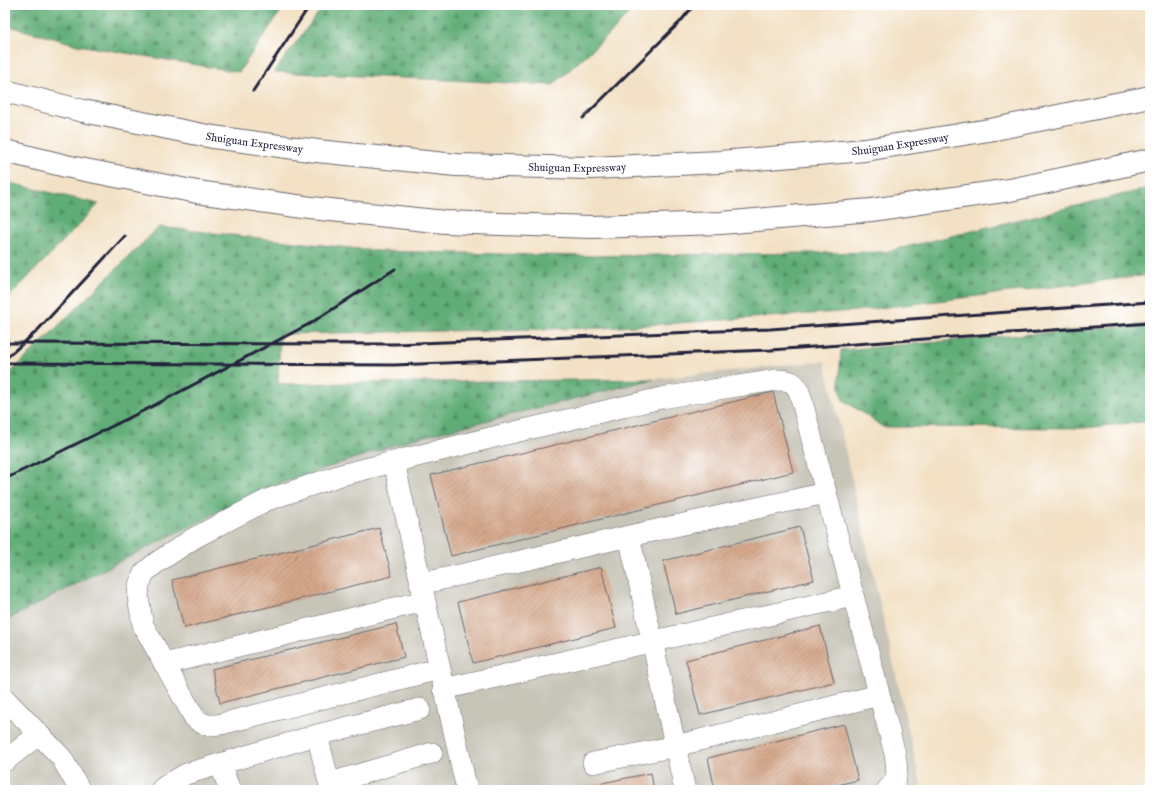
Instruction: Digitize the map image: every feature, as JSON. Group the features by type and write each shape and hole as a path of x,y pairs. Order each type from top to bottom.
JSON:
{"highway":[{"name":"Shuiguan Expressway","path":"5,91 82,111 190,132 317,151 456,165 592,168 720,162 865,150 995,129 1150,97"},
{"path":"5,151 70,167 190,190 311,208 445,222 591,227 721,223 871,210 1010,190 1150,160"}],"lane":[{"path":"853,596 652,642 441,679 210,725 200,723 194,717 143,625 140,612 139,585 144,573 156,563 194,538 267,500 341,475 661,398 777,380 787,380 793,382 800,394 895,754 898,773 894,784 887,790"},
{"path":"394,462 441,679 467,790"},
{"path":"164,664 629,536 826,493"},
{"path":"629,536 685,790"},
{"path":"593,763 676,746 879,695"},
{"path":"5,699 61,756 80,790"},
{"path":"161,790 186,774 317,735 420,709"},
{"path":"5,761 39,734"},
{"path":"317,735 330,786 432,753"},
{"path":"220,764 230,790"}],"shaded area":[{"path":"825,361 922,790 5,790 5,621 266,488 412,439 653,379"}],"green space":[{"path":"5,5 285,5 239,72 78,45 5,25"},
{"path":"324,5 635,5 616,28 553,85 274,72"},
{"path":"5,182 99,204 5,301"},
{"path":"1150,188 1150,275 855,311 603,328 280,334 278,384 653,379 412,439 266,488 5,621 5,378 159,227 377,251 584,256 885,252"},
{"path":"1150,324 1150,421 1084,428 883,427 842,399 839,381 841,350"}],"building":[{"path":"773,392 793,472 451,556 431,475"},
{"path":"800,527 814,580 676,614 663,561"},
{"path":"379,528 392,576 184,628 172,580"},
{"path":"601,567 616,628 473,663 458,602"},
{"path":"396,624 404,657 220,703 212,669"},
{"path":"820,626 834,682 700,715 686,660"},
{"path":"844,724 858,780 817,790 715,790 708,758"},
{"path":"651,773 654,790 573,790 573,789"}],"railway":[{"path":"253,91 310,5"},
{"path":"583,118 680,22 694,5"},
{"path":"5,359 36,332 125,236"},
{"path":"5,479 149,408 311,323 395,269"},
{"path":"5,343 395,344 770,329 1150,302"},
{"path":"5,363 394,365 771,350 1150,323"}]}
